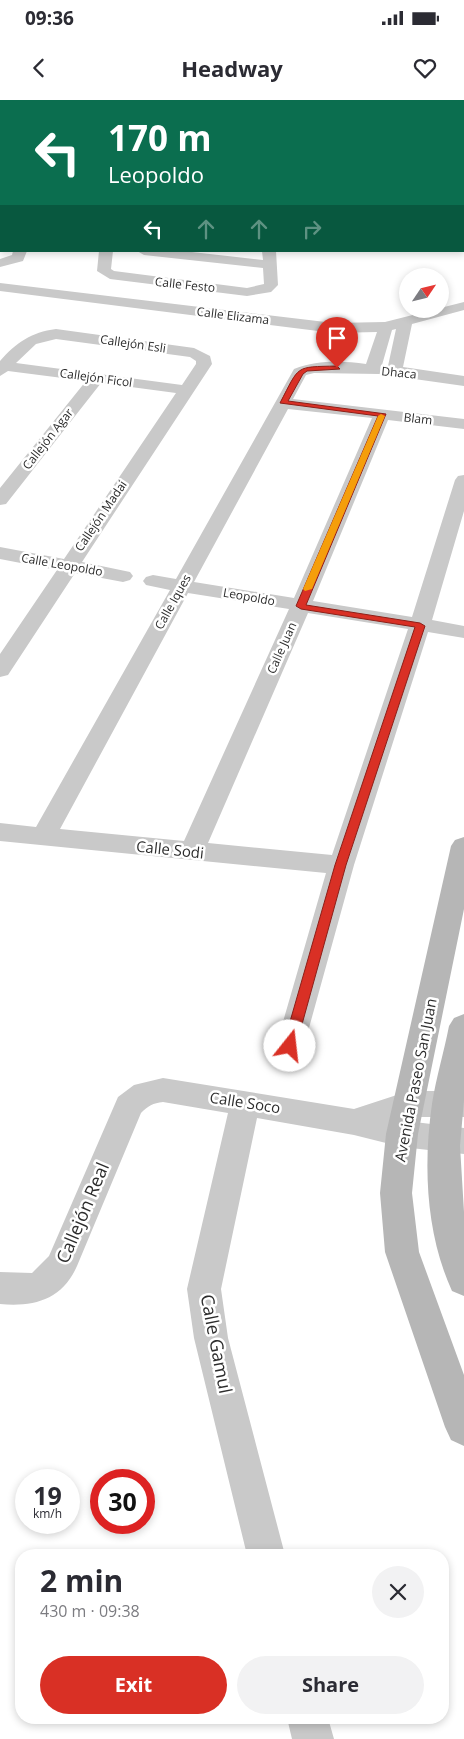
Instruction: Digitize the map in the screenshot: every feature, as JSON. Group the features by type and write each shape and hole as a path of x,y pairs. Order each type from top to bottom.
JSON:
{"street":[{"path":"166,252 270,258"},
{"path":"0,263 19,255"},
{"name":"Calle Festo","path":"104,258 104,271 110,275 161,283 247,292 266,289 271,285 270,258"},
{"path":"133,344 143,318 161,283"},
{"path":"114,342 179,285"},
{"name":"Calle Elizama","path":"0,287 143,318"},
{"name":"Calle Elizama","path":"0,298 143,318 332,339 384,333 464,318"},
{"name":"Calle Elizama","path":"404,329 464,306"},
{"path":"394,372 404,329"},
{"path":"372,370 384,333"},
{"name":"Callejón Esli","path":"2,368 29,340 46,334 194,353 204,359 204,364"},
{"name":"Callejón Madai","path":"0,670 204,364"},
{"name":"Dhaca","path":"305,369 320,367 372,370 464,381"},
{"name":"Callejón Ficol","path":"2,368 187,390"},
{"name":"Calle Iques","path":"43,837 300,372 305,369"},
{"name":"Callejón Agar","path":"0,500 96,378"},
{"name":"Blam","path":"283,403 464,424"},
{"name":"Calle Juan","path":"192,852 301,606 382,414"},
{"path":"290,1046 341,865 420,626 464,480"},
{"name":"Calle Leopoldo","path":"0,553 123,576"},
{"path":"154,581 182,586"},
{"name":"Leopoldo","path":"182,586 464,632"},
{"name":"Calle Sodi","path":"0,832 341,865"},
{"name":"Avenida Paseo San Juan","path":"464,846 406,1119 396,1193 402,1252 464,1427"},
{"path":"464,1026 454,1141 446,1201 455,1257 464,1280"},
{"name":"Calle Soco","path":"136,1097 149,1090 163,1090 354,1122 406,1119"},
{"name":"Callejón Real","path":"0,1288 20,1290 38,1288 52,1280 61,1266 129,1106 136,1097"},
{"name":"Calle Gamul","path":"245,1103 204,1289 211,1338 264,1549"},
{"path":"406,1119 456,1104"},
{"path":"406,1119 454,1141"},
{"path":"309,1724 313,1739"}],"slow traffic":[{"path":"308,589 381,416"}],"route":[{"path":"290,1046 341,865 420,626 301,606 382,414 283,403 300,372 305,369 320,367 337,368"}]}
